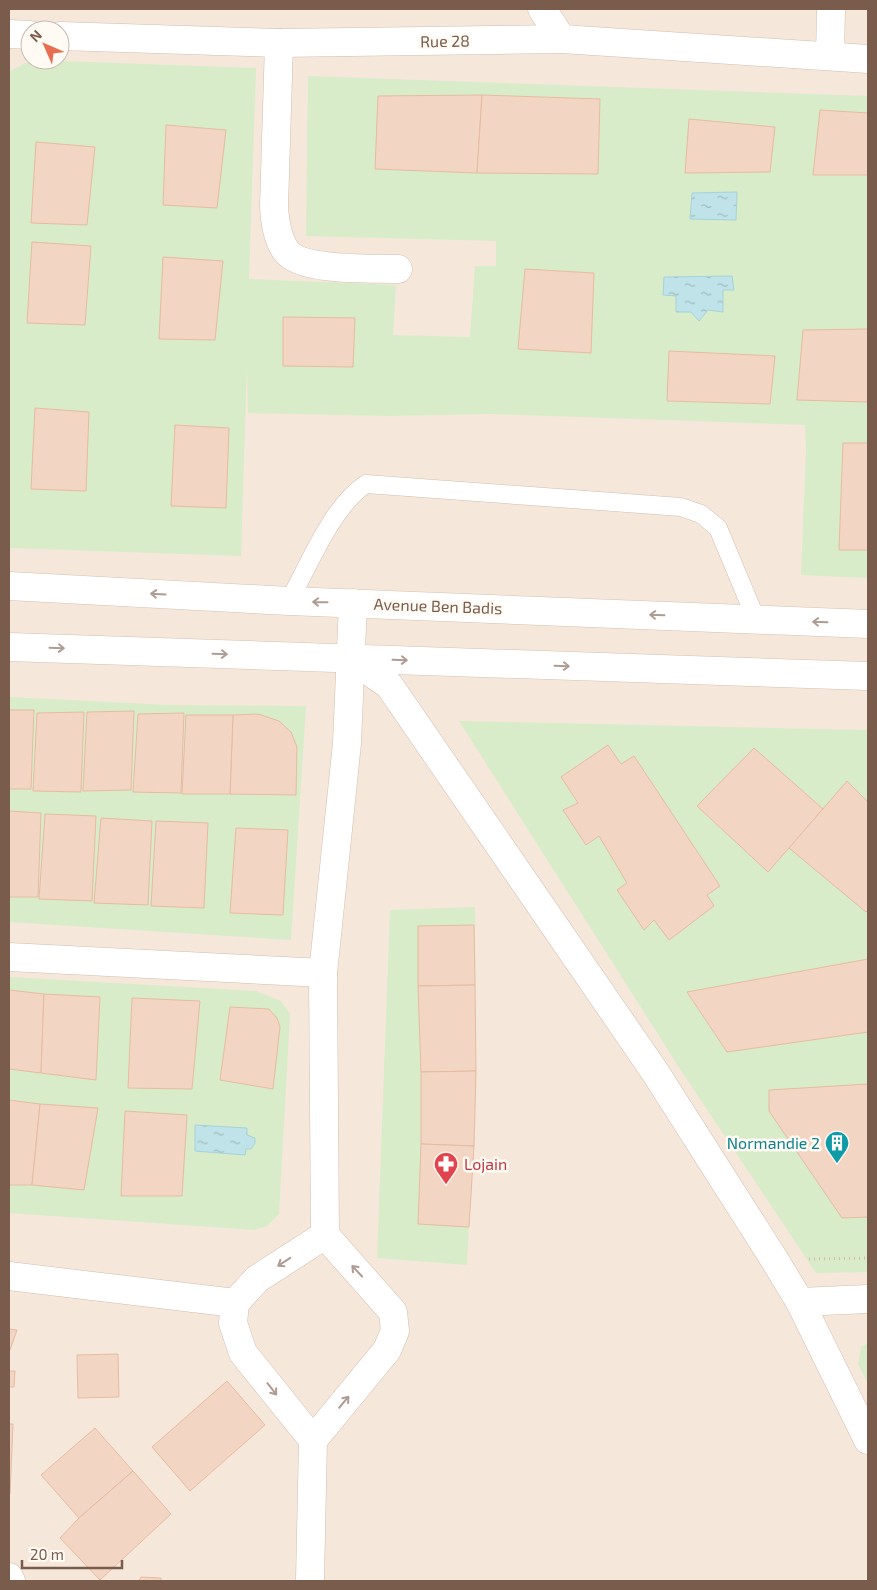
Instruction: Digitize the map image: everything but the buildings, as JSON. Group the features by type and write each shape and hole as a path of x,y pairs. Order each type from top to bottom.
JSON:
{"street":[{"path":"542,9 562,39"},
{"path":"830,56 831,9"},
{"name":"Rue 28","path":"70,36 280,43 562,39 868,59"},
{"path":"280,43 274,207 276,228 287,252 306,263 336,268 398,269"},
{"name":"Avenue Ben Badis","path":"9,586 289,601 868,624"},
{"path":"310,1581 313,1440 387,1350 395,1331 393,1312 325,1235 324,973 347,743 353,603"},
{"path":"9,647 868,676"},
{"path":"352,658 389,685 655,1072 800,1302 868,1440"},
{"path":"9,958 324,973"},
{"path":"313,1440 243,1353 232,1323 235,1303 257,1279 325,1235"},
{"path":"9,1276 235,1303"},
{"path":"800,1302 868,1299"},
{"path":"9,1577 11,1581"}],"lane":[{"path":"289,601 338,510 352,493 366,484 681,507 701,514 718,528 756,619"}],"path":[{"path":"774,1259 868,1258"}],"shaded area":[{"path":"9,9 868,9 868,1581 9,1581"}],"green space":[{"path":"70,61 256,68 249,279 396,285 393,335 470,337 475,266 496,266 496,241 306,236 308,76 868,96 868,578 801,575 806,451 805,425 492,414 388,416 248,413 247,366 241,556 9,548 9,72 20,66 20,70 70,70"},
{"path":"9,697 169,705 306,706 291,940 9,922"},
{"path":"459,721 868,730 868,1272 816,1273 680,1069"},
{"path":"475,907 476,1071 467,1265 377,1258 390,910"},
{"path":"9,977 256,991 281,1001 290,1014 279,1214 267,1226 255,1230 9,1213"},
{"path":"868,1343 868,1384 858,1364 861,1347"}],"water":[{"path":"737,192 736,220 690,219 692,193"},
{"path":"732,276 734,290 723,290 723,312 708,310 699,321 691,312 676,312 676,296 663,295 664,277"},
{"path":"195,1125 247,1128 247,1135 255,1138 255,1143 251,1149 246,1149 245,1155 195,1151"}],"place":[{"name":"Normandie 2","path":"837,1164"},
{"name":"Lojain","path":"446,1185"}]}
